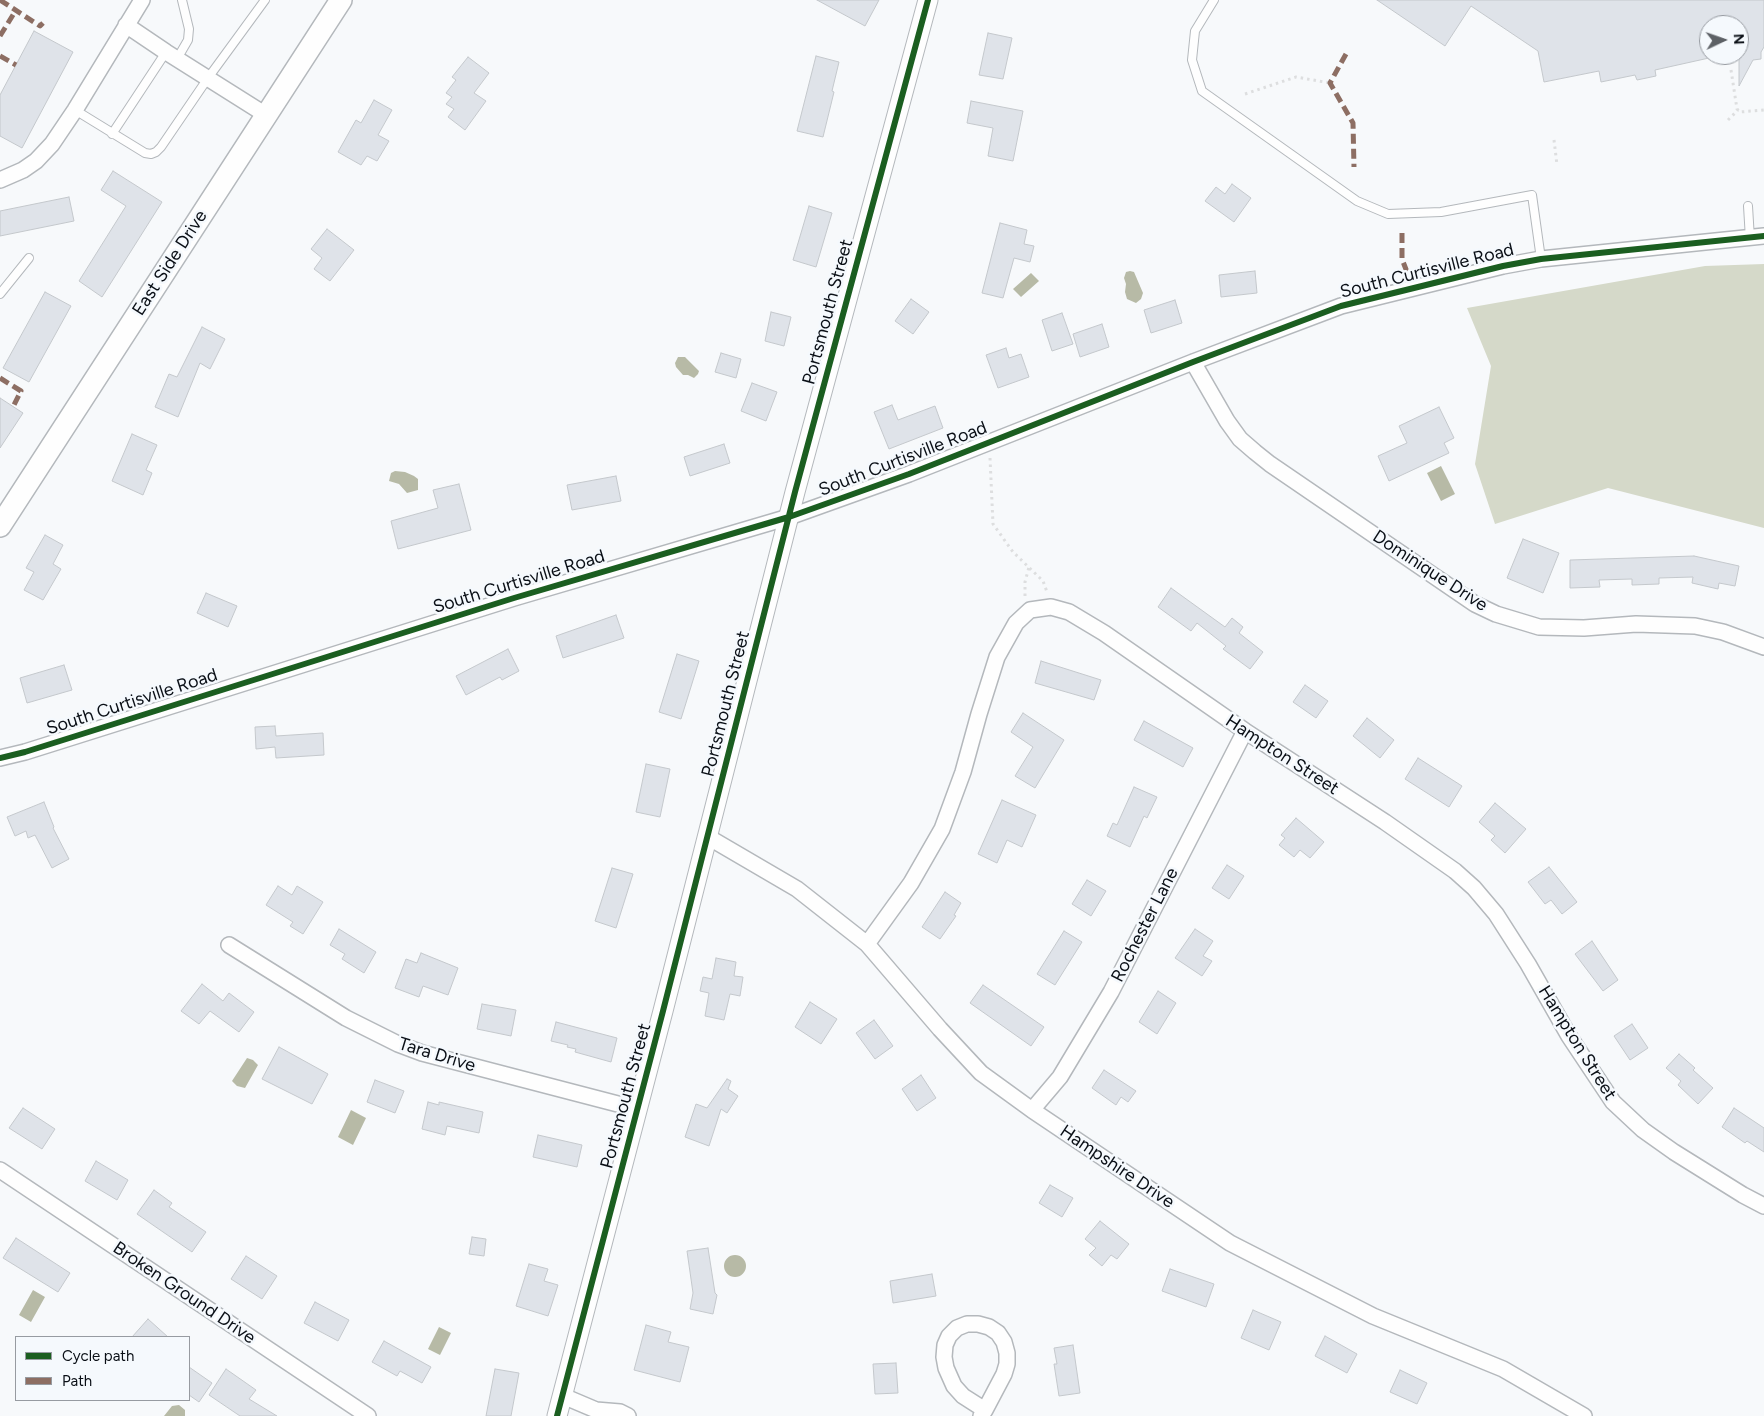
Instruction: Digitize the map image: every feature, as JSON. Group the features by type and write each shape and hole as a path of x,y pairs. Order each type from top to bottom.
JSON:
{"main road":[{"name":"East Side Drive","path":"0,526 341,0"}],"street":[{"path":"0,180 23,170 36,161 52,144 142,0"},
{"name":"Portsmouth Street","path":"557,1416 708,837 795,492 928,0"},
{"path":"126,25 171,56 266,115"},
{"name":"South Curtisville Road","path":"0,758 25,752 514,598 789,517 909,474 1341,306 1503,266 1541,259 1757,237"},
{"name":"Dominique Drive","path":"1193,362 1227,421 1240,438 1255,452 1476,604 1496,614 1539,627 1584,628 1646,624 1695,626 1723,632 1764,647"},
{"name":"Hampton Street","path":"1030,610 1051,607 1069,612 1104,633 1245,731 1385,822 1455,871 1474,888 1496,914 1528,964 1569,1036 1613,1102 1643,1130 1674,1152 1764,1206"},
{"path":"867,944 911,883 942,829 964,772 979,714 997,657 1016,623 1030,610"},
{"name":"Rochester Lane","path":"1032,1110 1060,1077 1111,992 1245,731"},
{"name":"Hampshire Drive","path":"708,837 797,889 867,944 940,1029 981,1073 1032,1110 1230,1243 1373,1316 1503,1369 1584,1416"},
{"name":"Tara Drive","path":"229,945 346,1018 398,1044 422,1053 637,1109"},
{"name":"Broken Ground Drive","path":"0,1170 368,1416"},
{"path":"967,1324 989,1327 998,1333 1004,1342 1007,1353 1007,1364 1004,1374 983,1413 954,1386 946,1368 944,1357 945,1345 949,1336 957,1328 967,1324"},
{"path":"563,1396 598,1413 620,1412 628,1416"}],"lane":[{"path":"112,134 171,56 188,40 188,29 182,0"},
{"path":"75,110 145,153 151,154 156,152 162,147 208,78 265,0"},
{"path":"1214,0 1195,31 1192,60 1202,90 1357,202 1388,214 1441,212 1532,195 1541,259"},
{"path":"1748,206 1757,237"},
{"path":"0,294 29,258"}],"path":[{"path":"1731,70 1738,110"},
{"path":"1245,94 1296,77 1330,83"},
{"path":"1738,110 1740,112 1764,110"},
{"path":"1728,120 1738,110"},
{"path":"1554,140 1557,165"},
{"path":"990,442 993,524 1013,552 1043,581 1051,607"},
{"path":"1029,567 1025,596 1030,610"}],"shaded area":[{"path":"1764,264 1764,528 1608,488 1495,524 1475,464 1491,366 1467,308 1705,266"},
{"path":"1126,272 1134,272 1143,293 1141,299 1136,303 1127,299 1125,292 1126,284 1124,278"},
{"path":"1031,273 1039,281 1021,297 1013,289"},
{"path":"678,357 685,357 699,371 694,378 683,375 676,367 675,363"},
{"path":"1441,466 1455,494 1441,501 1427,473"},
{"path":"395,471 405,472 418,479 418,490 407,493 399,484 389,481 391,473"},
{"path":"247,1058 253,1060 258,1065 245,1088 237,1086 232,1081"},
{"path":"351,1110 366,1118 353,1145 338,1137"},
{"path":"735,1255 743,1258 746,1266 743,1274 735,1277 727,1274 724,1266 727,1258"},
{"path":"33,1290 45,1297 31,1322 19,1315"},
{"path":"439,1327 451,1333 440,1355 428,1349"},
{"path":"179,1405 185,1410 185,1416 164,1416 172,1406"}],"building":[{"path":"817,0 879,0 865,26"},
{"path":"1377,0 1764,0 1764,47 1761,52 1761,59 1753,60 1739,86 1739,65 1749,65 1749,15 1699,15 1699,60 1655,70 1656,76 1637,80 1635,75 1601,82 1599,71 1544,82 1538,51 1471,6 1445,46"},
{"path":"34,31 73,52 22,148 0,136 0,95"},
{"path":"988,33 1012,38 1003,79 979,75"},
{"path":"816,56 839,62 823,137 797,131"},
{"path":"468,57 489,73 474,93 486,101 465,130 448,117 454,109 446,104 452,97 446,93 456,80 452,77"},
{"path":"374,100 392,110 378,135 389,141 377,161 367,156 361,165 338,152 356,120 361,123"},
{"path":"971,101 1023,111 1013,161 988,156 993,128 967,123"},
{"path":"113,171 162,202 102,297 79,281 126,206 101,190"},
{"path":"1232,184 1251,198 1234,222 1205,201 1216,187 1225,194"},
{"path":"69,197 74,221 0,236 0,211"},
{"path":"809,206 832,213 816,267 793,260"},
{"path":"1000,223 1027,230 1024,244 1034,246 1030,262 1014,258 1003,298 982,293"},
{"path":"327,229 354,250 330,281 314,269 322,258 311,249"},
{"path":"1255,271 1257,293 1221,297 1219,275"},
{"path":"45,292 71,306 29,382 3,368"},
{"path":"911,299 929,312 913,334 895,321"},
{"path":"1175,300 1182,323 1151,333 1144,310"},
{"path":"771,312 791,317 784,346 765,341"},
{"path":"1062,313 1073,344 1052,351 1042,320"},
{"path":"1102,324 1109,347 1080,357 1073,334"},
{"path":"202,327 225,339 210,369 200,363 178,417 155,407 169,374 177,377"},
{"path":"1006,348 1009,358 1021,354 1029,377 998,388 986,355"},
{"path":"721,353 741,359 736,378 715,372"},
{"path":"752,383 777,392 766,421 741,411"},
{"path":"0,398 23,413 0,448"},
{"path":"892,405 898,420 935,406 943,428 889,449 874,412"},
{"path":"1439,407 1454,438 1444,443 1449,453 1389,481 1378,456 1407,443 1399,426"},
{"path":"132,434 157,445 146,470 152,473 143,495 112,481"},
{"path":"724,444 730,463 690,476 684,457"},
{"path":"616,476 621,501 572,510 567,485"},
{"path":"459,484 471,530 398,549 391,521 438,508 433,490"},
{"path":"45,535 63,545 53,564 61,569 43,600 24,590 34,572 26,568"},
{"path":"1523,539 1559,553 1543,593 1507,578"},
{"path":"1694,556 1739,566 1735,586 1719,583 1718,589 1692,583 1693,577 1659,578 1659,584 1632,585 1632,579 1599,580 1600,587 1570,588 1570,560"},
{"path":"1171,588 1225,627 1232,618 1243,627 1239,633 1263,652 1250,669 1223,649 1226,646 1197,623 1191,631 1158,607"},
{"path":"206,593 237,606 228,627 197,613"},
{"path":"616,615 624,638 563,658 556,636"},
{"path":"508,649 519,671 502,680 500,677 466,695 456,676"},
{"path":"677,654 699,661 681,719 659,712"},
{"path":"1041,661 1101,680 1094,700 1035,683"},
{"path":"64,665 72,690 27,703 20,678"},
{"path":"1305,685 1328,701 1316,718 1293,702"},
{"path":"1023,713 1064,740 1035,788 1015,776 1033,747 1011,732"},
{"path":"1367,718 1394,740 1380,758 1353,736"},
{"path":"1144,721 1193,748 1183,767 1134,740"},
{"path":"275,726 276,736 323,733 324,755 276,758 275,747 256,749 255,727"},
{"path":"1418,758 1462,786 1449,807 1405,779"},
{"path":"646,764 670,769 660,817 636,812"},
{"path":"1134,787 1157,797 1147,818 1144,816 1130,847 1107,836 1113,823 1117,825"},
{"path":"1002,800 1036,815 1022,847 1007,840 997,863 978,854"},
{"path":"44,802 53,828 69,859 52,868 35,835 28,838 26,831 15,836 7,817"},
{"path":"1495,803 1526,829 1505,853 1491,840 1495,836 1479,822"},
{"path":"1296,818 1324,842 1310,858 1300,850 1294,857 1279,845 1285,838 1281,835"},
{"path":"1227,865 1244,876 1229,899 1212,888"},
{"path":"1549,867 1577,902 1562,914 1551,900 1545,904 1528,882"},
{"path":"612,868 633,874 616,928 595,921"},
{"path":"1087,880 1106,891 1091,916 1072,904"},
{"path":"278,886 292,895 297,886 323,902 303,934 290,926 293,922 266,905"},
{"path":"945,892 961,903 954,915 956,916 940,939 922,927"},
{"path":"339,929 376,952 364,973 342,959 345,954 330,945"},
{"path":"1195,929 1213,941 1203,956 1212,961 1202,976 1175,958"},
{"path":"1064,931 1082,942 1055,985 1037,974"},
{"path":"1592,941 1618,980 1603,991 1575,954"},
{"path":"421,953 458,968 448,995 423,986 419,997 395,988 406,959 417,963"},
{"path":"716,958 736,962 734,976 743,977 740,996 730,994 724,1020 705,1016 709,993 700,991 703,977 712,979"},
{"path":"202,984 223,1001 229,993 254,1012 239,1032 210,1011 199,1024 181,1011"},
{"path":"983,985 1044,1027 1031,1046 970,1003"},
{"path":"1158,991 1176,1003 1157,1034 1139,1022"},
{"path":"810,1002 837,1019 821,1044 795,1027"},
{"path":"482,1004 516,1010 511,1036 477,1029"},
{"path":"874,1020 893,1046 875,1059 856,1033"},
{"path":"556,1022 617,1038 611,1062 575,1052 576,1049 567,1047 568,1045 551,1041"},
{"path":"1632,1024 1648,1048 1630,1060 1614,1036"},
{"path":"279,1047 328,1074 312,1104 262,1079"},
{"path":"1679,1054 1713,1088 1698,1104 1678,1085 1681,1081 1666,1068"},
{"path":"1104,1070 1136,1091 1128,1102 1121,1097 1116,1105 1092,1088"},
{"path":"921,1075 936,1098 917,1111 902,1089"},
{"path":"727,1079 731,1081 728,1089 738,1096 727,1113 721,1109 709,1146 685,1137 696,1104 707,1108"},
{"path":"375,1080 404,1091 395,1113 367,1102"},
{"path":"428,1102 439,1105 439,1102 483,1112 479,1133 447,1126 445,1135 422,1129"},
{"path":"23,1108 55,1129 42,1149 9,1128"},
{"path":"1734,1108 1764,1128 1764,1152 1747,1141 1745,1143 1722,1127"},
{"path":"538,1135 582,1145 577,1167 533,1157"},
{"path":"96,1161 128,1180 117,1200 85,1181"},
{"path":"1050,1185 1073,1198 1062,1217 1039,1203"},
{"path":"154,1190 172,1203 169,1207 206,1232 192,1252 137,1214"},
{"path":"1100,1221 1129,1244 1117,1259 1111,1255 1102,1266 1089,1255 1096,1248 1085,1239"},
{"path":"472,1237 486,1239 484,1256 469,1254"},
{"path":"16,1238 70,1273 58,1292 3,1258"},
{"path":"708,1248 715,1293 717,1295 713,1314 690,1309 693,1293 687,1251"},
{"path":"246,1256 277,1276 262,1299 231,1279"},
{"path":"529,1264 548,1269 544,1281 558,1285 548,1316 516,1306"},
{"path":"1170,1269 1214,1284 1206,1307 1162,1291"},
{"path":"932,1274 936,1296 893,1303 890,1281"},
{"path":"315,1302 349,1320 338,1341 304,1323"},
{"path":"1253,1310 1281,1322 1269,1350 1241,1338"},
{"path":"148,1319 167,1336 133,1336"},
{"path":"646,1325 671,1332 668,1342 689,1347 680,1382 634,1370"},
{"path":"1325,1336 1357,1354 1347,1373 1315,1356"},
{"path":"384,1341 431,1367 422,1383 400,1371 397,1376 372,1362"},
{"path":"1073,1345 1080,1393 1059,1396 1054,1364 1057,1364 1054,1348"},
{"path":"896,1363 898,1393 875,1394 873,1364"},
{"path":"190,1368 212,1383 199,1402 190,1396"},
{"path":"226,1369 256,1390 249,1399 277,1416 240,1416 209,1395"},
{"path":"495,1369 519,1373 511,1416 486,1416"},
{"path":"1400,1370 1427,1383 1417,1404 1390,1392"}],"marked path":[{"path":"0,0 40,26 43,23"},
{"path":"0,36 16,10"},
{"path":"1346,54 1330,83 1353,123 1354,167"},
{"path":"0,56 16,65"},
{"path":"1402,233 1402,259 1407,272"},
{"path":"0,378 21,391 13,407"}],"cycle path":[{"path":"557,1416 663,1011 795,492 928,0"},
{"path":"0,758 25,752 514,598 789,517 909,474 1341,306 1503,266 1541,259 1764,236"}]}
